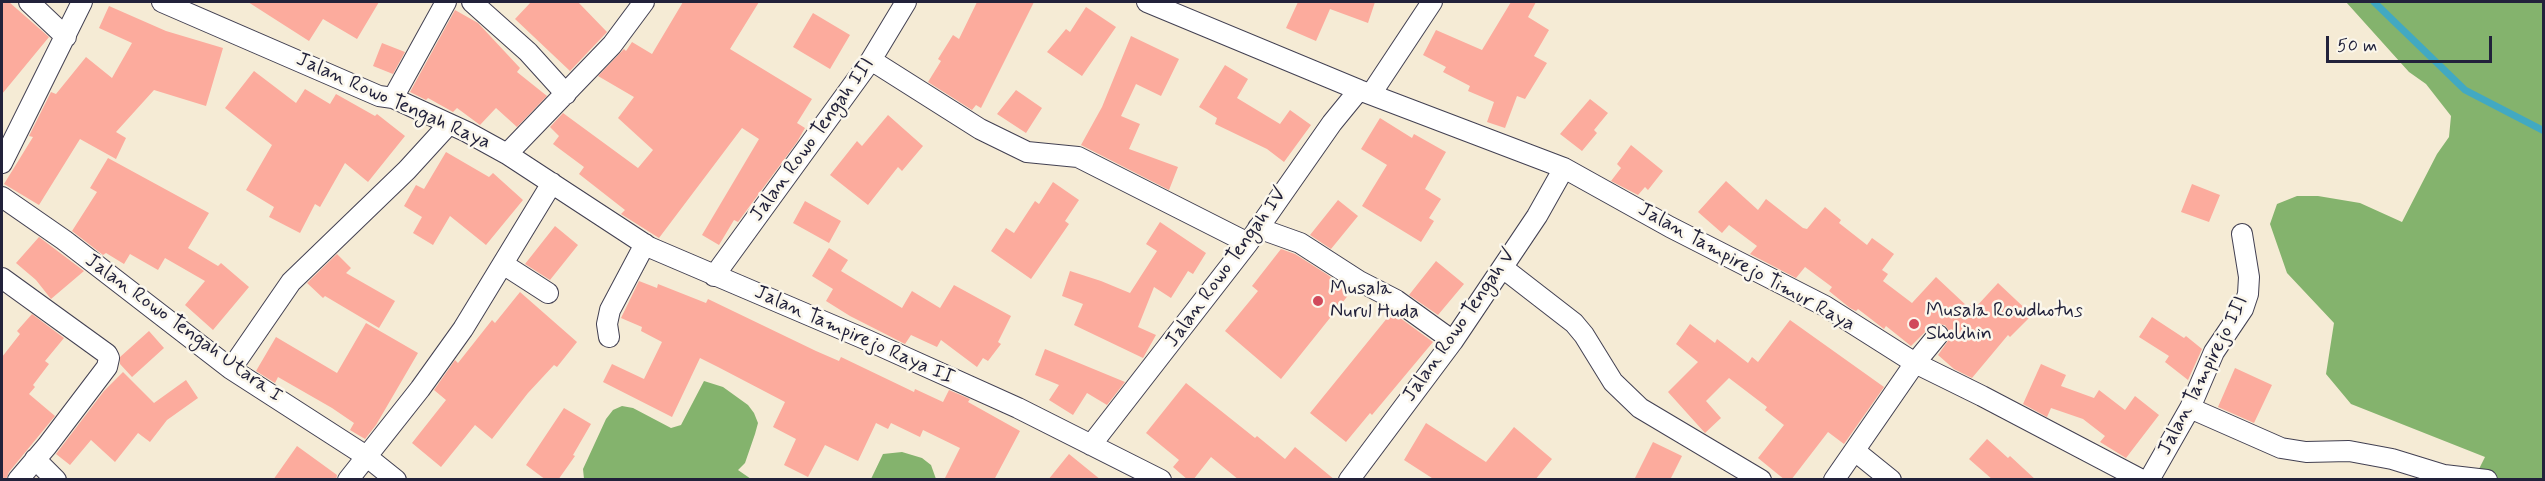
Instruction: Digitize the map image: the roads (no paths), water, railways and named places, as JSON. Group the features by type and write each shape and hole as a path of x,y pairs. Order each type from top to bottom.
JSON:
{"street":[{"path":"29,2 66,37"},
{"path":"2,163 82,2"},
{"name":"Jalan Rowo Tengah Raya","path":"162,2 379,96 393,98 507,154 552,183"},
{"path":"393,98 446,2"},
{"path":"472,2 528,52 566,94"},
{"path":"507,154 612,45 644,2"},
{"name":"Jalan Rowo Tengah III","path":"714,276 871,60 906,2"},
{"name":"Jalan Tampirejo Timur Raya","path":"1147,2 1365,92 1564,168 1670,227 1825,306 1915,363 1983,396 2142,480"},
{"name":"Jalan Rowo Tengah IV","path":"1091,445 1156,364 1253,235 1332,123 1365,92 1432,2"},
{"path":"871,60 980,129 1027,152 1078,157 1253,235 1300,243 1359,281 1396,300 1453,340"},
{"path":"231,369 291,282 399,177 449,124"},
{"name":"Jalan Rowo Tengah V","path":"1349,480 1453,340 1503,268 1538,216 1564,168"},
{"path":"348,480 420,389 463,329 552,183"},
{"name":"Jalan Tampirejo Raya II","path":"552,183 645,244 1018,408 1161,480"},
{"name":"Jalan Rowo Tengah Utara I","path":"2,197 64,240 231,369 366,456 396,480"},
{"name":"Jalan Tampirejo III","path":"2149,480 2190,408 2214,352 2243,309 2248,294 2249,277 2242,234"},
{"path":"609,337 610,310 645,244"},
{"path":"503,264 548,293"},
{"path":"1503,268 1574,323 1613,382 1640,408 1761,480"},
{"path":"2,278 107,354 109,358 107,367 18,480"},
{"path":"1834,480 1915,363 1938,334"},
{"path":"2190,408 2281,448 2306,452 2349,451 2392,459 2444,475 2487,480"},
{"path":"1855,451 1891,480"},
{"path":"35,459 56,480"}],"waterway":[{"path":"2374,2 2465,90 2544,131"}],"place":[{"name":"Musala Nurul Huda","path":"1318,301"},
{"name":"Musala Rowdhotus Sholihin","path":"1914,324"}]}
